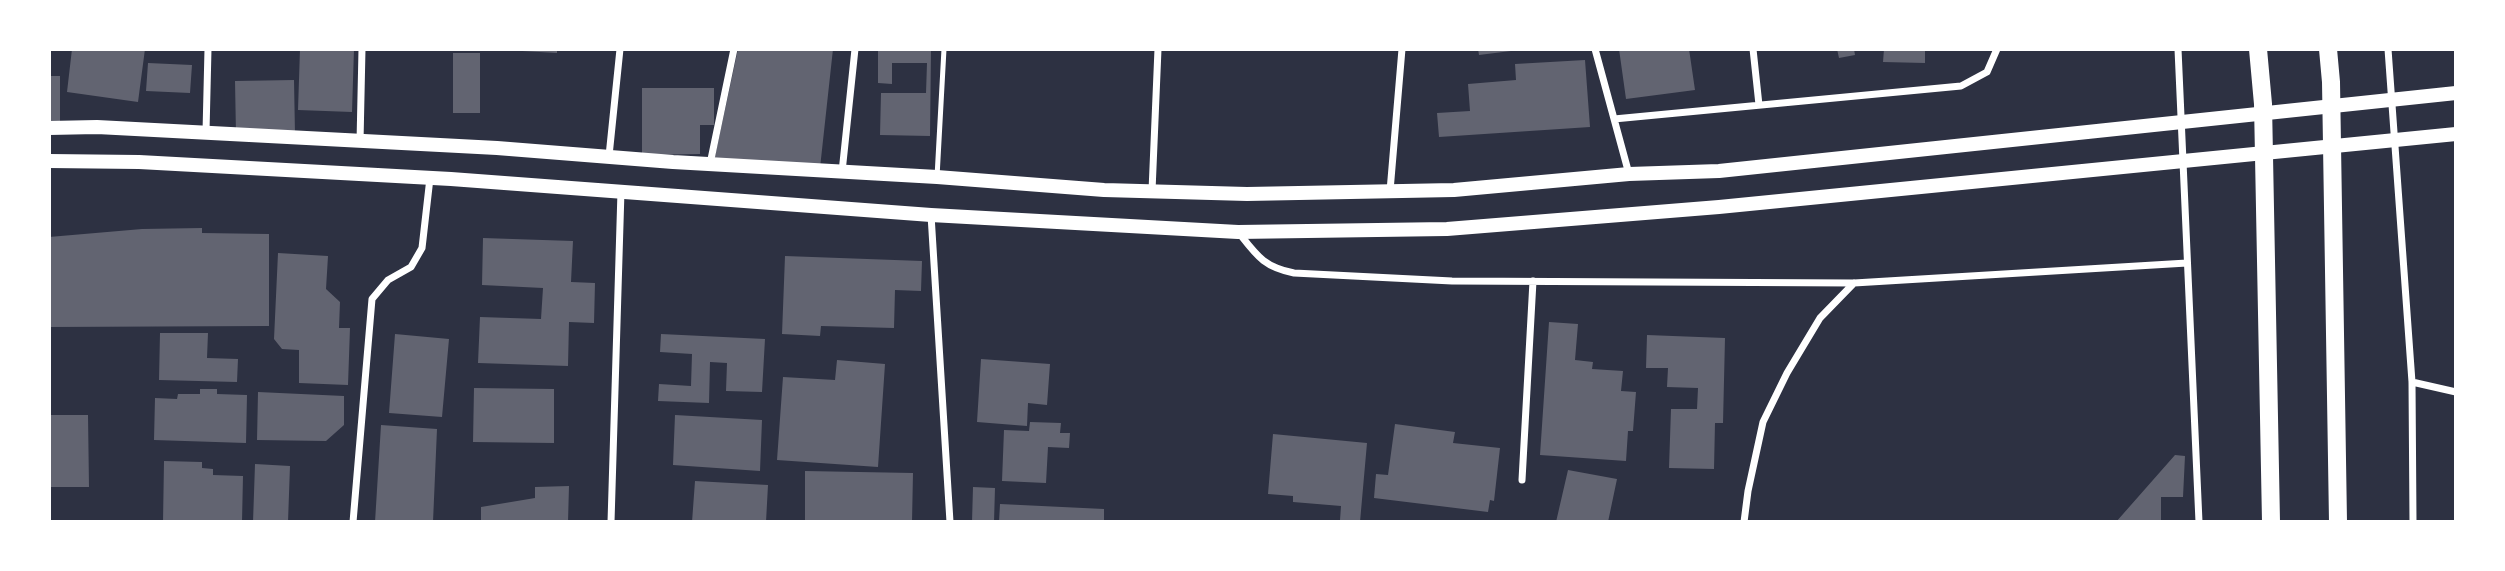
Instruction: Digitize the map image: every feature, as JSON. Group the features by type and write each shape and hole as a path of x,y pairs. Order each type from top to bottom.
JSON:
{"main road":[{"path":"2258,49 2263,104 2271,522"},
{"path":"2328,49 2339,522"},
{"path":"49,128 97,127 609,156 1104,190 1247,194 1390,192 1454,190 1629,174 1719,171 2456,93"},
{"path":"49,161 139,162 430,178 931,215 1238,232 1447,229 1719,206 2456,134"}],"street":[{"path":"206,133 208,49"},
{"path":"360,142 362,49"},
{"path":"609,156 620,49"},
{"path":"710,164 734,49"},
{"path":"842,173 855,49"},
{"path":"1152,191 1158,49"},
{"path":"1390,192 1402,49"},
{"path":"1595,49 1629,174"},
{"path":"1753,49 1759,105"},
{"path":"1614,119 1961,86 1987,72 1997,49"},
{"path":"2178,49 2199,522"},
{"path":"2388,49 2412,382 2413,522"},
{"path":"353,522 372,299 388,280 411,267 422,248 430,178"},
{"path":"611,522 621,191"},
{"path":"931,215 950,522"},
{"path":"1238,232 1262,261 1277,270 1452,281 1854,283 2188,264"},
{"path":"1522,480 1533,281"},
{"path":"1744,522 1763,422 1787,373 1820,318 1854,283"},
{"path":"2412,382 2456,392"}],"lane":[{"path":"937,177 944,49"}],"building":[{"path":"72,49 145,49 138,102 67,92"},
{"path":"300,49 354,49 352,112 298,110"},
{"path":"557,49 557,53 522,51"},
{"path":"738,49 833,49 820,168 714,161"},
{"path":"878,49 931,49 930,136 880,135 881,93 926,93 927,63 892,63 892,84 878,83"},
{"path":"1478,49 1511,49 1511,51 1479,55"},
{"path":"1619,49 1689,49 1695,90 1626,99"},
{"path":"1837,49 1854,49 1855,55 1839,58"},
{"path":"1884,49 1925,49 1925,63 1883,62"},
{"path":"453,53 480,53 480,113 453,113"},
{"path":"1585,60 1590,127 1439,137 1437,113 1470,111 1468,84 1516,80 1515,64"},
{"path":"148,63 192,65 190,93 146,91"},
{"path":"49,76 60,76 60,127 49,127"},
{"path":"294,80 295,134 236,135 235,81"},
{"path":"642,88 714,88 714,125 700,125 700,154 642,155"},
{"path":"202,228 202,233 269,234 269,326 49,327 49,237 142,229"},
{"path":"483,238 573,241 571,282 595,283 594,323 569,322 568,366 478,363 480,317 541,319 543,288 482,285"},
{"path":"278,253 328,256 326,289 340,302 339,328 350,328 348,385 299,383 299,350 282,349 274,339"},
{"path":"785,256 922,261 921,291 895,290 894,328 821,326 820,336 782,334"},
{"path":"1549,322 1578,324 1575,360 1593,362 1592,369 1623,371 1621,391 1636,392 1633,431 1628,431 1626,461 1540,455"},
{"path":"160,333 208,333 207,358 238,359 237,382 159,380"},
{"path":"395,334 449,339 442,417 389,413"},
{"path":"661,334 765,339 762,392 726,391 727,363 710,362 709,403 658,401 659,384 691,386 692,354 660,352"},
{"path":"1647,335 1725,338 1723,423 1715,423 1714,469 1669,468 1671,409 1697,409 1698,388 1667,387 1668,368 1646,368"},
{"path":"981,359 1050,364 1047,405 1028,403 1027,426 977,422"},
{"path":"837,360 885,364 878,467 777,460 783,377 835,380"},
{"path":"474,388 554,389 554,443 473,442"},
{"path":"200,389 217,389 217,394 247,395 246,443 154,440 155,398 177,399 178,394 200,394"},
{"path":"258,392 344,396 344,425 326,441 257,440"},
{"path":"49,415 88,415 89,487 49,487"},
{"path":"675,415 762,420 760,471 673,465"},
{"path":"1030,422 1061,423 1060,433 1070,433 1069,448 1048,447 1046,483 1002,481 1004,430 1029,431"},
{"path":"1395,424 1455,432 1453,443 1500,448 1494,501 1490,500 1488,512 1374,498 1376,474 1388,475"},
{"path":"381,425 437,429 433,522 375,522"},
{"path":"1273,434 1367,443 1360,522 1340,520 1341,506 1293,502 1293,496 1268,494"},
{"path":"2175,455 2185,456 2183,497 2161,497 2161,520 2116,522"},
{"path":"164,461 202,462 202,468 213,469 213,475 243,476 242,522 163,522"},
{"path":"255,464 290,466 288,522 253,522"},
{"path":"1568,470 1617,479 1608,522 1556,522"},
{"path":"805,471 913,473 912,522 805,522"},
{"path":"695,481 768,485 766,522 692,522"},
{"path":"569,486 568,522 481,522 481,507 535,498 535,487"},
{"path":"973,487 995,488 994,522 972,522"},
{"path":"1000,504 1104,509 1104,522 999,522"}]}
